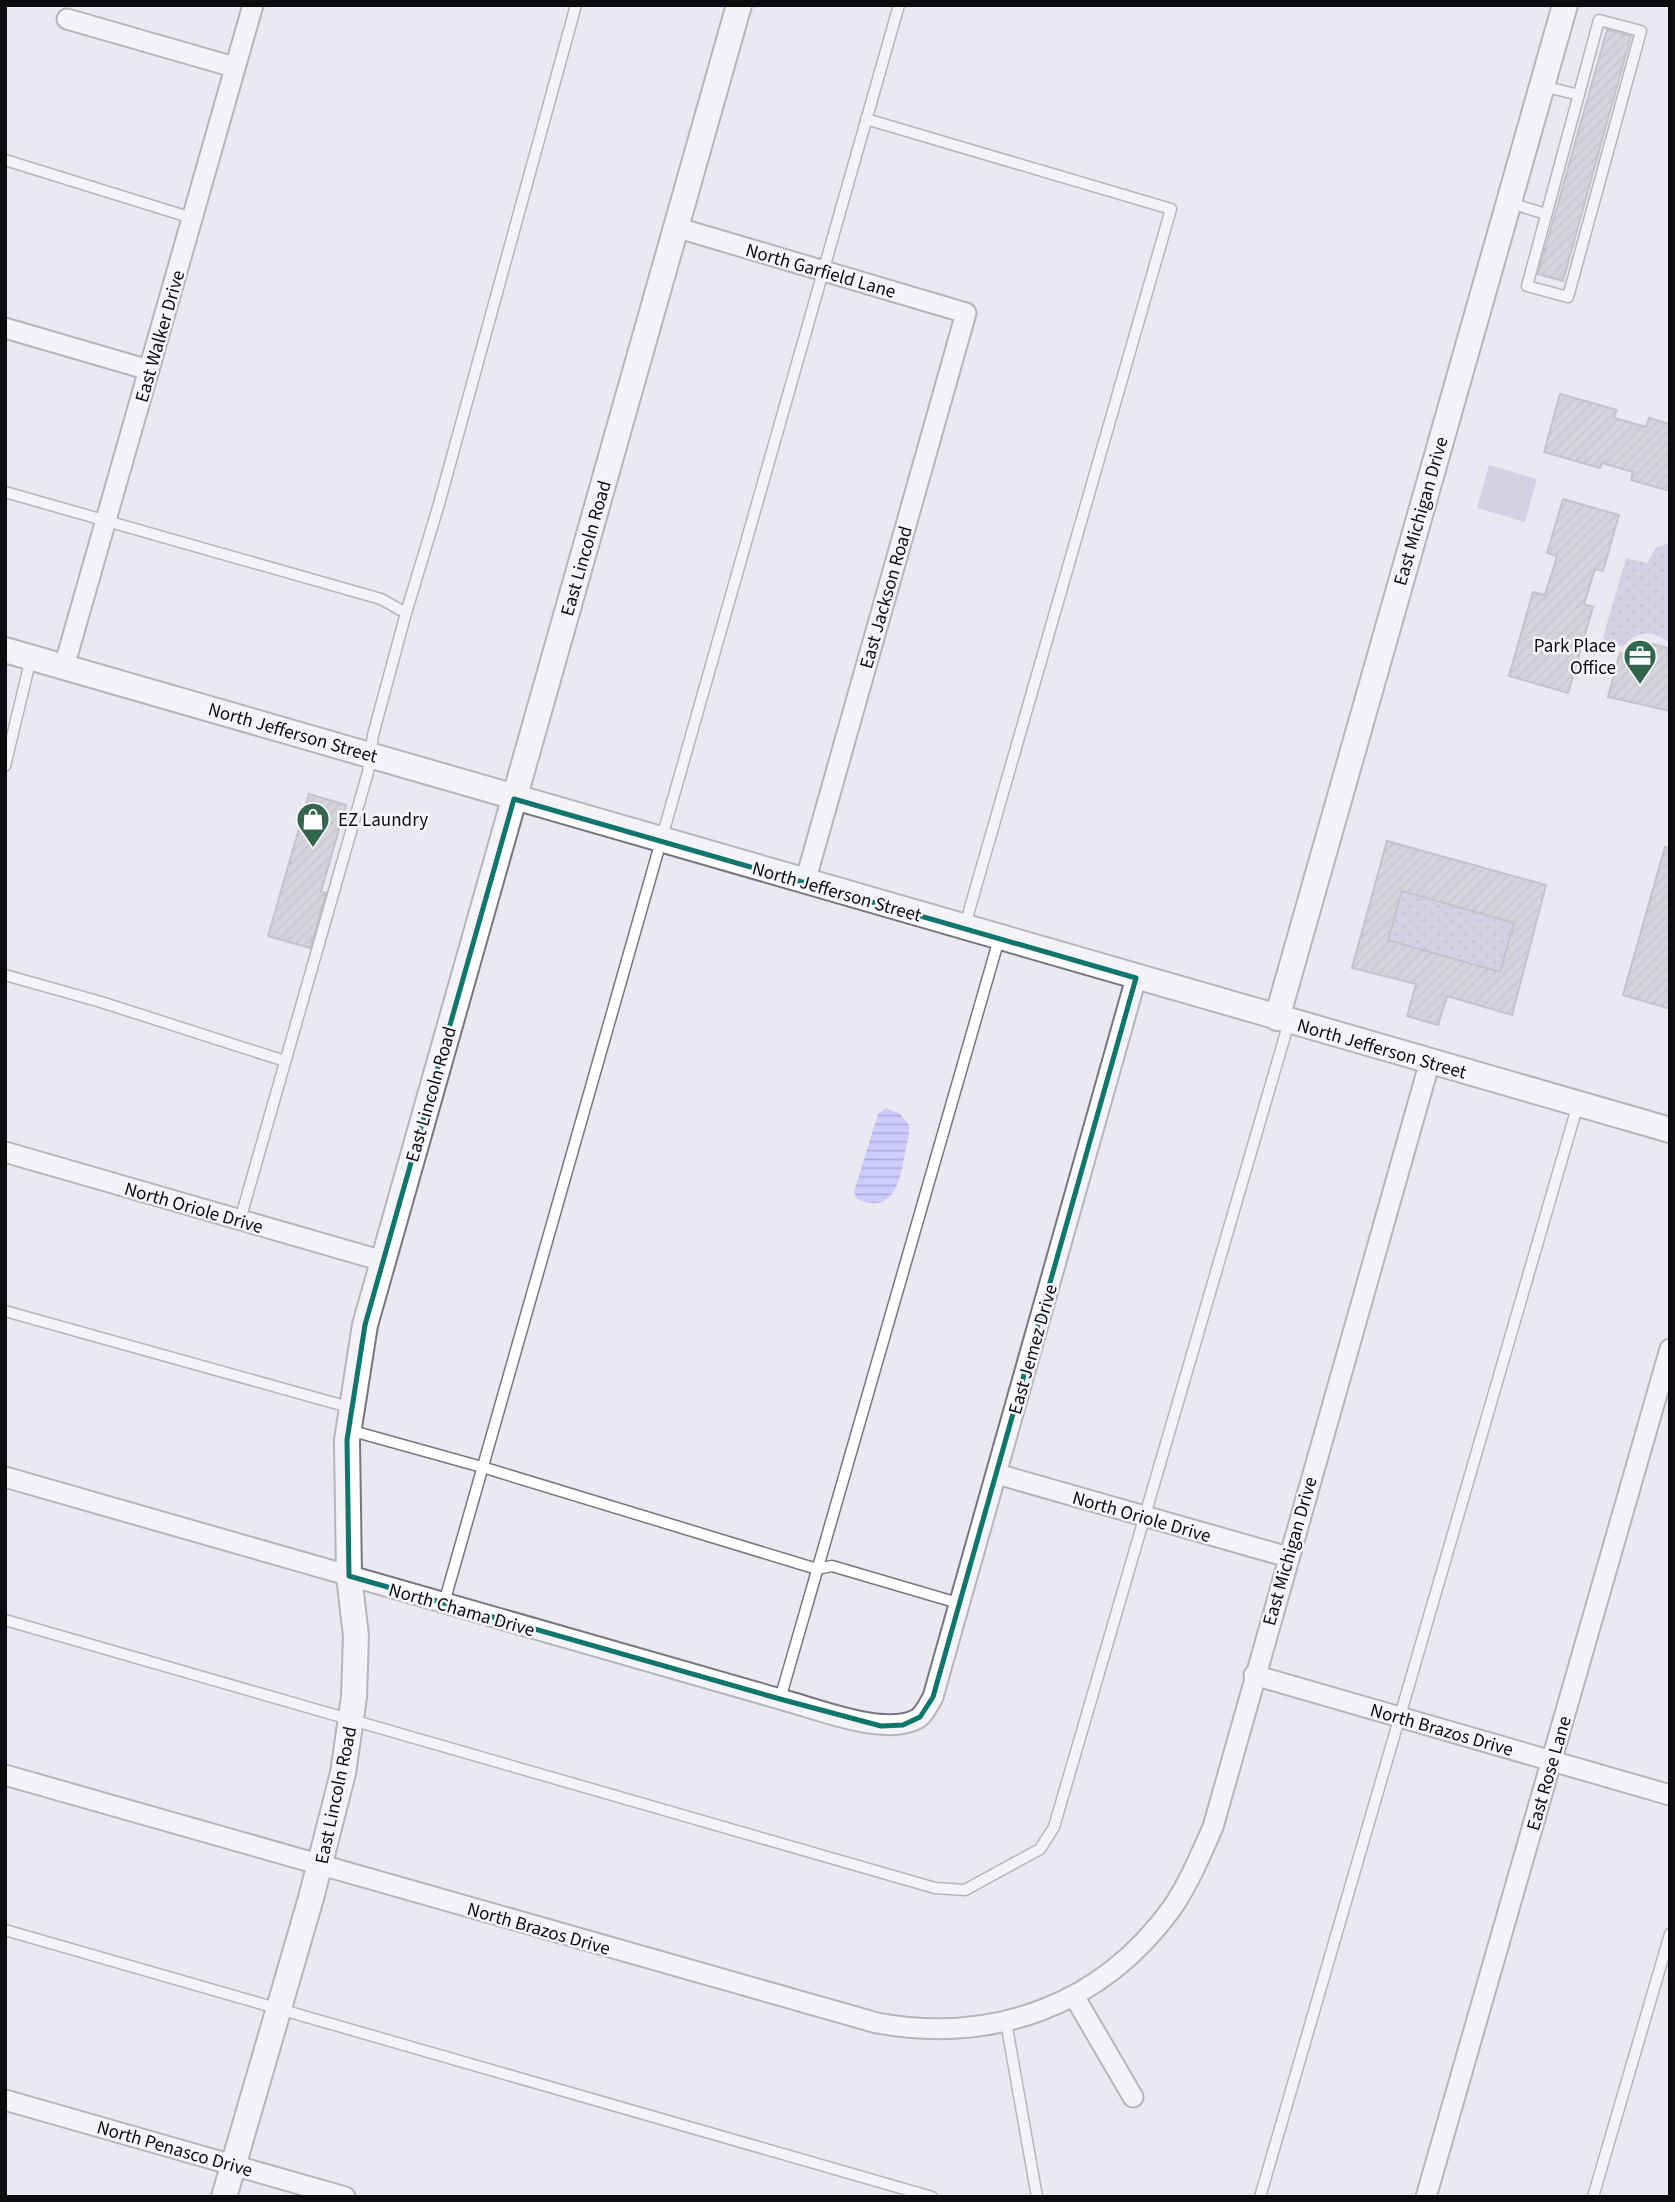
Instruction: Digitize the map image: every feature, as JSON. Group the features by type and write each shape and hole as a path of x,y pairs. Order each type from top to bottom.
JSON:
{"street":[{"name":"East Walker Drive","path":"64,667 253,5"},
{"name":"East Lincoln Road","path":"224,2197 344,1773 351,1719 356,1636 349,1576 346,1490 350,1419 365,1325 739,5"},
{"name":"East Michigan Drive","path":"1283,1020 1565,5"},
{"path":"67,19 234,68"},
{"name":"North Garfield Lane","path":"676,227 966,313"},
{"name":"East Jackson Road","path":"804,882 966,313"},
{"path":"5,328 149,370"},
{"name":"North Jefferson Street","path":"5,650 514,799 1670,1130"},
{"name":"East Jemez Drive","path":"920,1717 933,1698 1136,978"},
{"name":"East Michigan Drive","path":"1074,1996 1120,1963 1171,1908 1188,1880 1213,1827 1430,1061"},
{"name":"North Oriole Drive","path":"5,1152 383,1261"},
{"name":"East Rose Lane","path":"1426,2197 1670,1349"},
{"name":"North Oriole Drive","path":"997,1474 1288,1557"},
{"name":"North Chama Drive","path":"5,1477 881,1726 902,1725 920,1717"},
{"name":"North Brazos Drive","path":"1254,1675 1670,1795"},
{"name":"North Brazos Drive","path":"5,1775 877,2023 917,2030 991,2026 1074,1996"},
{"path":"1074,1996 1133,2097"},
{"name":"North Penasco Drive","path":"5,2100 345,2197"}],"lane":[{"path":"240,1220 373,756 373,735 576,5"},
{"path":"444,1603 821,270 899,5"},
{"path":"1600,20 1641,31 1568,297 1527,286 1546,214 1600,20"},
{"path":"1543,86 1579,95"},
{"path":"866,119 1171,209 964,928"},
{"path":"5,160 192,218"},
{"path":"1509,203 1546,214"},
{"path":"5,492 381,599 406,613"},
{"path":"5,766 31,657"},
{"path":"780,1699 999,938"},
{"path":"5,975 101,1002 285,1061"},
{"path":"5,1619 935,1888 965,1890 1040,1849 1048,1841 1283,1020"},
{"path":"1260,2197 1578,1104"},
{"path":"5,1311 350,1419 482,1467 817,1569 832,1566 958,1603"},
{"path":"5,1930 932,2197"},
{"path":"1593,2197 1670,1934"},
{"path":"1006,2022 1037,2197"}],"highlighted area":[{"path":"514,799 1136,978 933,1697 920,1717 903,1725 881,1726 780,1699 349,1576 347,1440 365,1325"}],"shaded area":[{"path":"1489,465 1537,479 1525,522 1477,508"},
{"path":"1670,542 1670,644 1652,634 1634,637 1623,647 1602,641 1626,558 1647,563 1656,548"},
{"path":"1402,891 1514,923 1500,972 1388,940"},
{"path":"886,1108 900,1114 909,1125 909,1136 895,1190 889,1198 870,1203 857,1199 854,1192 878,1114"}],"building":[{"path":"1607,30 1631,36 1563,281 1538,274"},
{"path":"1560,394 1617,410 1614,418 1646,427 1649,418 1670,424 1670,491 1631,480 1633,472 1602,463 1600,468 1544,452"},
{"path":"1563,499 1619,515 1603,571 1595,569 1584,604 1593,607 1568,693 1509,676 1533,592 1545,595 1557,556 1547,553"},
{"name":"Park Place Office","path":"1652,644 1668,648 1670,711 1608,697 1620,653 1629,656 1632,646 1649,651"},
{"name":"EZ Laundry","path":"309,794 346,805 321,892 326,893 310,948 268,936"},
{"path":"1387,841 1546,885 1512,1015 1447,996 1438,1025 1407,1016 1416,984 1352,968","holes":["1402,891 1514,923 1500,972 1388,940"]},
{"path":"1665,847 1670,848 1670,1009 1623,995"}],"place":[{"name":"Park Place Office","path":"1640,686"},
{"name":"EZ Laundry","path":"313,849"}]}
